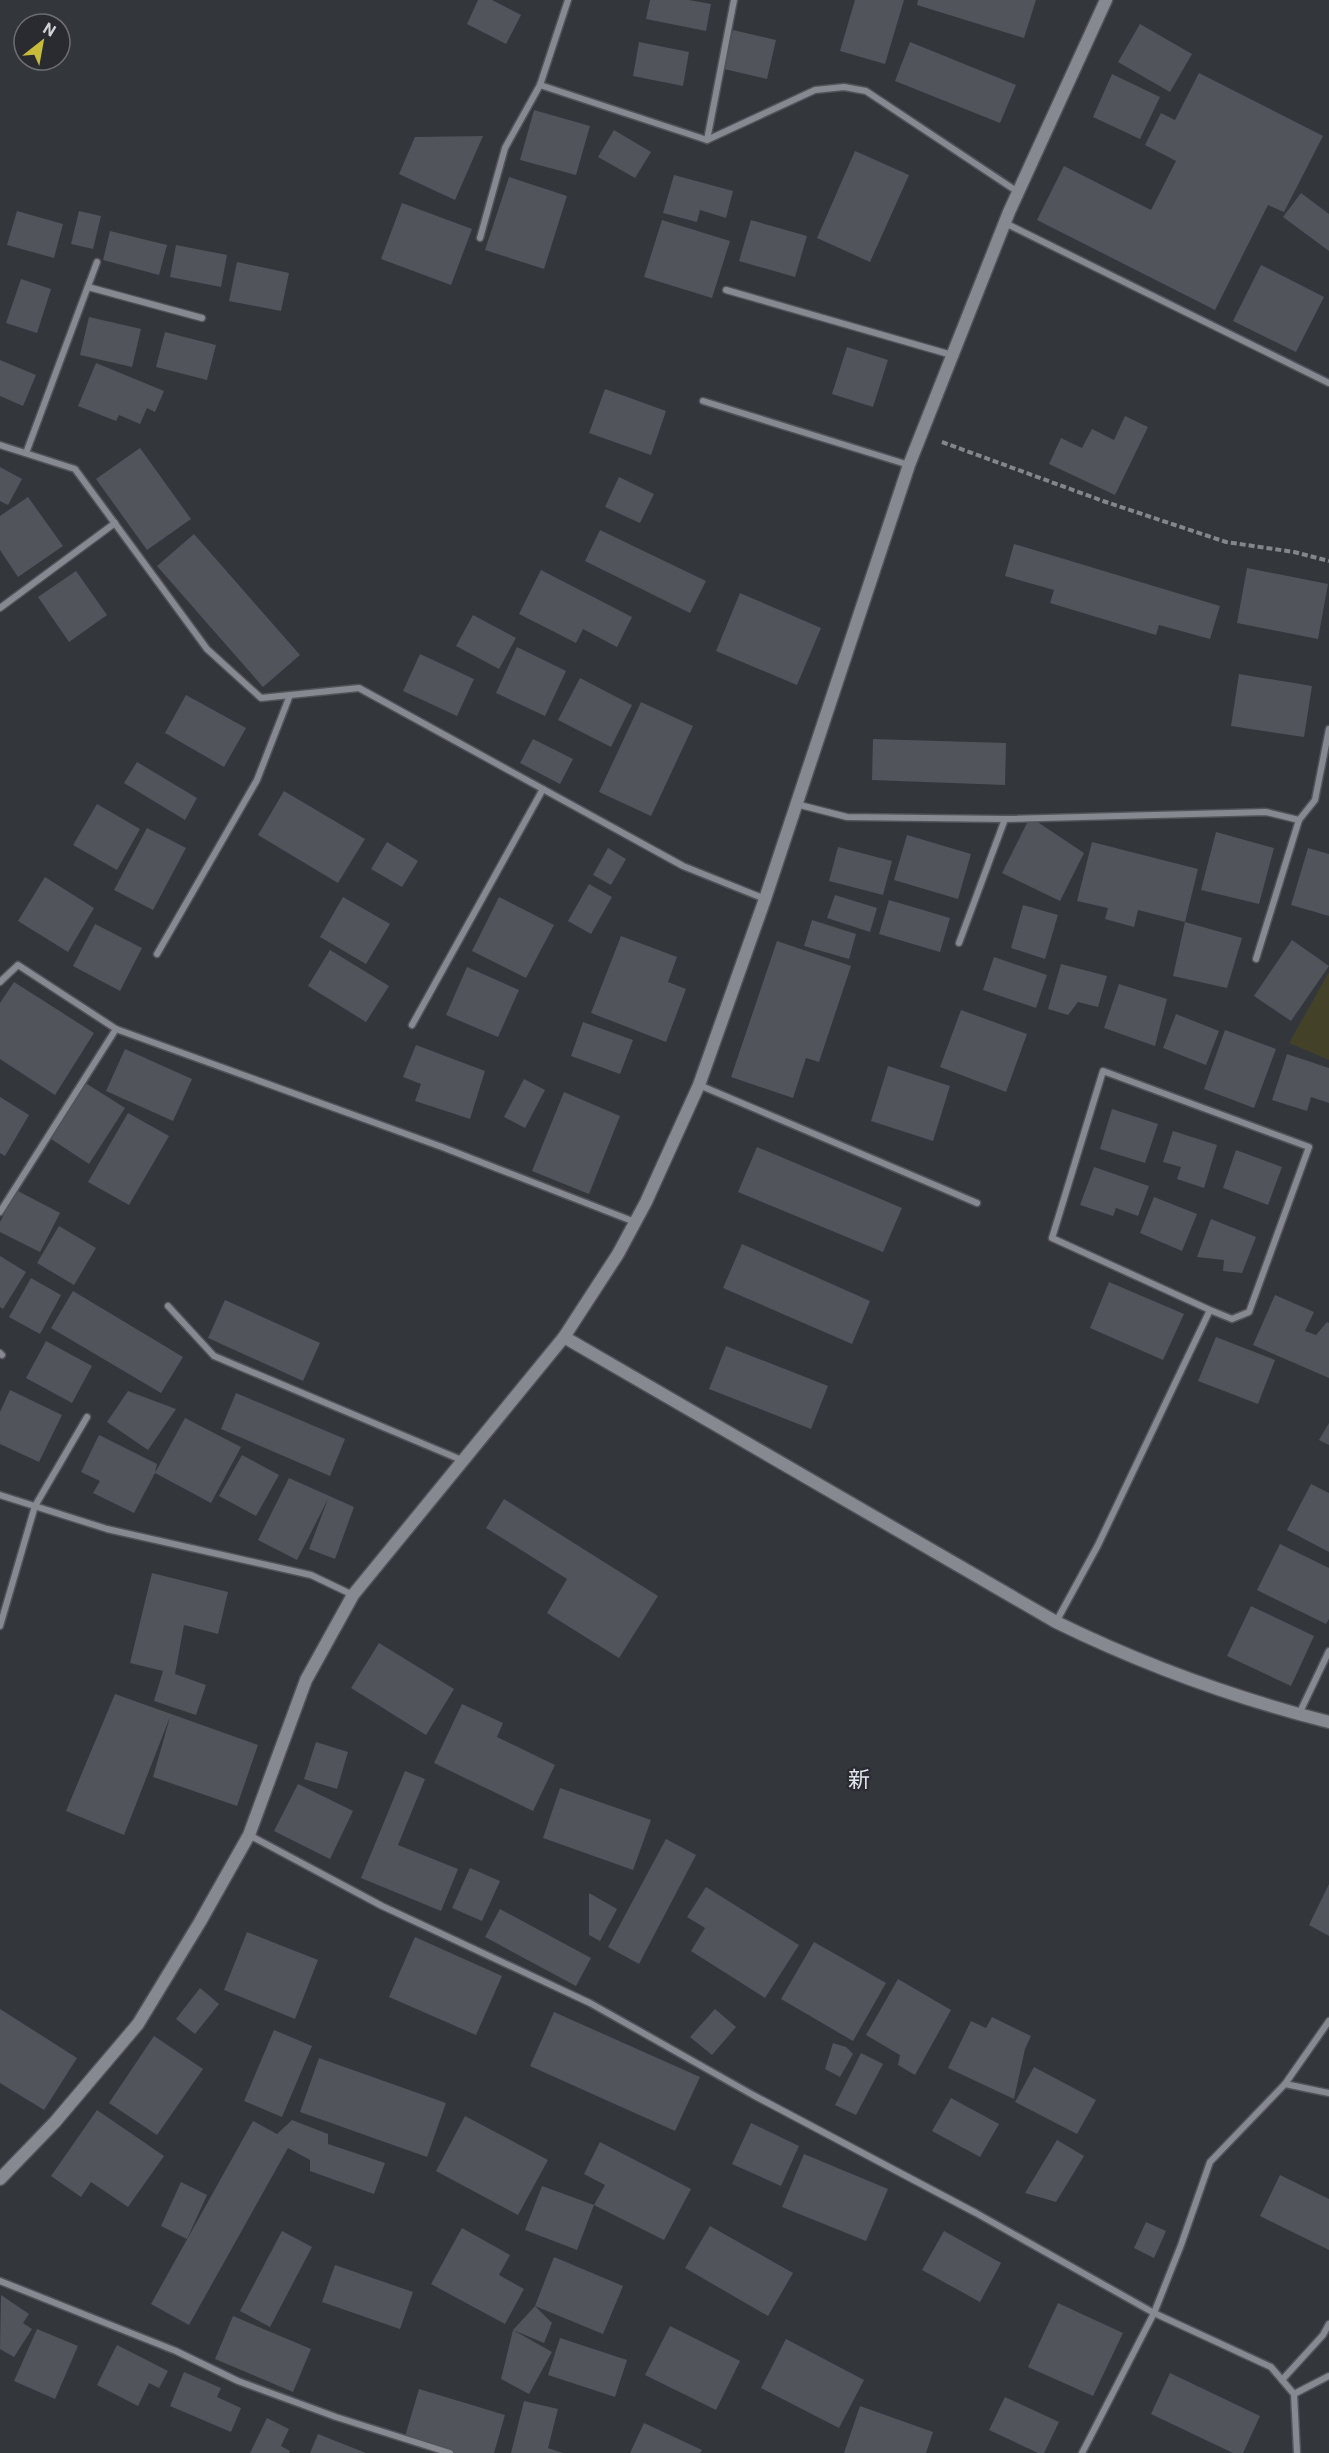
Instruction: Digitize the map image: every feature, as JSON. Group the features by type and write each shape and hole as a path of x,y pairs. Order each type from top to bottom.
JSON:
{"street":[{"path":"480,238 505,148 540,85 568,0"},
{"path":"707,140 734,0"},
{"path":"0,2179 55,2122 138,2024 200,1922 249,1835 306,1680 353,1595 465,1461 564,1337 618,1254 635,1222 699,1085 765,899 909,465 1018,192 1106,0"},
{"path":"540,85 707,140 815,90 844,87 866,91 1018,192"},
{"path":"1005,223 1329,383"},
{"path":"26,453 98,262"},
{"path":"88,287 202,318"},
{"path":"726,290 953,355"},
{"path":"703,401 909,465"},
{"path":"0,445 75,469 207,649 261,698 359,688 683,866 765,899"},
{"path":"0,608 115,523"},
{"path":"157,954 257,780 290,695"},
{"path":"1256,959 1299,820 1315,800 1329,729"},
{"path":"412,1025 543,789"},
{"path":"795,804 847,817 1005,819 1266,812 1299,820"},
{"path":"959,943 1005,819"},
{"path":"0,982 18,965 116,1029 442,1147 635,1222"},
{"path":"0,1212 116,1029"},
{"path":"1102,1071 1309,1147 1249,1312 1232,1319 1210,1310 1052,1238 1102,1071"},
{"path":"699,1085 977,1203"},
{"path":"168,1306 214,1356 465,1461"},
{"path":"1056,1622 1098,1545 1210,1310"},
{"path":"564,1337 1056,1622 1110,1648 1196,1683 1329,1722"},
{"path":"0,1626 35,1506 87,1417"},
{"path":"0,1495 106,1529 311,1575 353,1595"},
{"path":"1299,1714 1329,1651"},
{"path":"249,1835 382,1906 590,2002 753,2095 976,2213 1154,2313 1271,2367 1293,2394 1297,2453"},
{"path":"1082,2453 1154,2313 1210,2162 1285,2084 1329,2021"},
{"path":"1285,2084 1329,2093"},
{"path":"0,2281 176,2351 238,2381 336,2417 450,2453"},
{"path":"1282,2380 1323,2335 1329,2324"},
{"path":"1293,2394 1329,2376"}],"path":[{"path":"921,434 1103,501 1226,542 1294,552 1329,561"}],"shaded area":[{"path":"1329,972 1329,1060 1289,1043"}],"building":[{"path":"478,0 492,0 521,15 506,44 467,24"},
{"path":"650,0 689,0 711,4 706,31 646,19"},
{"path":"855,0 904,0 885,64 840,51"},
{"path":"918,0 1036,0 1024,38 917,5"},
{"path":"1140,24 1192,54 1170,92 1118,62"},
{"path":"733,30 776,40 767,79 724,69"},
{"path":"639,42 689,52 683,86 633,76"},
{"path":"910,42 1016,85 1000,123 895,81"},
{"path":"1199,73 1323,136 1284,212 1268,205 1215,310 1037,220 1064,166 1151,210 1176,161 1145,145 1161,113 1175,120"},
{"path":"1112,74 1160,97 1140,139 1093,117"},
{"path":"534,110 590,126 576,175 520,160"},
{"path":"614,130 651,152 635,178 598,157"},
{"path":"483,136 455,200 399,174 415,137"},
{"path":"855,151 909,175 870,262 817,238"},
{"path":"674,175 733,191 726,218 700,210 697,222 663,213"},
{"path":"509,177 567,196 544,269 485,250"},
{"path":"1301,193 1329,214 1329,251 1283,217"},
{"path":"402,203 472,229 451,285 381,259"},
{"path":"17,211 63,224 54,258 7,245"},
{"path":"79,211 101,216 93,249 71,244"},
{"path":"662,220 730,241 712,298 644,277"},
{"path":"751,220 807,236 795,277 739,261"},
{"path":"110,231 167,245 159,275 103,260"},
{"path":"176,245 227,255 221,287 170,277"},
{"path":"237,262 289,273 281,311 229,301"},
{"path":"1261,265 1324,297 1296,352 1233,321"},
{"path":"21,279 51,289 37,333 6,323"},
{"path":"89,317 141,329 132,367 80,355"},
{"path":"165,332 216,345 207,380 156,367"},
{"path":"847,347 888,360 873,407 832,394"},
{"path":"0,360 36,375 23,406 0,396"},
{"path":"96,363 164,391 155,412 147,408 140,424 119,415 116,421 78,406"},
{"path":"605,389 666,411 651,455 589,433"},
{"path":"1125,416 1148,427 1115,495 1049,464 1061,438 1082,448 1092,429 1114,440"},
{"path":"140,448 191,519 147,550 96,479"},
{"path":"0,467 22,479 8,505 0,501"},
{"path":"619,477 654,494 640,523 605,507"},
{"path":"28,497 63,546 18,577 0,550 0,516"},
{"path":"600,530 706,581 690,613 585,561"},
{"path":"194,534 300,655 263,687 157,566"},
{"path":"1014,544 1220,606 1210,639 1159,625 1156,635 1050,603 1054,590 1005,576"},
{"path":"1247,568 1328,584 1318,639 1237,623"},
{"path":"541,570 632,617 617,647 583,629 576,643 519,614"},
{"path":"76,571 107,615 69,642 38,597"},
{"path":"740,593 821,628 797,685 716,651"},
{"path":"473,615 516,638 499,669 456,646"},
{"path":"517,647 566,671 545,716 496,693"},
{"path":"420,654 474,679 457,716 403,691"},
{"path":"1239,674 1312,686 1304,737 1231,726"},
{"path":"580,678 632,705 611,747 558,720"},
{"path":"186,695 246,728 224,767 165,733"},
{"path":"641,702 693,726 651,816 599,792"},
{"path":"533,739 573,759 560,784 520,763"},
{"path":"873,739 1006,743 1005,785 872,780"},
{"path":"137,762 197,798 185,820 124,783"},
{"path":"284,791 365,839 338,883 258,835"},
{"path":"97,804 140,829 117,870 73,845"},
{"path":"1030,817 1084,853 1060,901 1002,873"},
{"path":"147,828 186,848 153,910 114,890"},
{"path":"1216,832 1274,848 1259,904 1201,890"},
{"path":"907,835 971,854 958,899 894,880"},
{"path":"387,842 418,861 402,887 371,869"},
{"path":"1092,842 1198,869 1185,922 1138,910 1134,927 1105,919 1108,908 1077,901"},
{"path":"838,847 892,861 883,895 829,881"},
{"path":"608,848 626,859 611,885 593,875"},
{"path":"1308,848 1329,854 1329,916 1291,905"},
{"path":"45,877 94,908 68,952 18,921"},
{"path":"589,884 612,897 591,934 568,921"},
{"path":"835,895 877,908 870,932 827,918"},
{"path":"343,897 390,924 366,964 320,937"},
{"path":"499,897 554,925 526,978 472,951"},
{"path":"889,900 950,918 940,952 879,934"},
{"path":"1023,905 1058,915 1045,959 1011,948"},
{"path":"812,920 856,934 849,959 804,946"},
{"path":"1185,922 1242,938 1227,988 1173,976"},
{"path":"95,924 142,948 120,991 73,966"},
{"path":"621,936 677,957 668,982 686,989 666,1042 591,1013"},
{"path":"1292,940 1329,966 1291,1021 1254,996"},
{"path":"777,941 851,966 819,1062 806,1058 793,1098 731,1077"},
{"path":"330,950 389,986 366,1022 308,986"},
{"path":"994,957 1047,975 1036,1008 983,990"},
{"path":"1061,964 1107,976 1098,1007 1078,1002 1068,1015 1048,1009"},
{"path":"467,967 519,990 498,1037 446,1015"},
{"path":"14,982 94,1033 55,1095 0,1059 0,1003"},
{"path":"1119,984 1167,999 1155,1046 1104,1028"},
{"path":"961,1010 1027,1034 1006,1092 940,1067"},
{"path":"1176,1014 1219,1031 1206,1065 1163,1048"},
{"path":"583,1022 633,1040 620,1074 571,1056"},
{"path":"1225,1030 1276,1049 1254,1108 1204,1089"},
{"path":"416,1045 485,1071 470,1119 415,1101 421,1084 403,1077"},
{"path":"125,1049 192,1079 173,1121 106,1091"},
{"path":"1287,1054 1329,1068 1329,1103 1311,1097 1307,1111 1272,1100"},
{"path":"888,1066 950,1086 933,1141 871,1121"},
{"path":"524,1079 545,1090 525,1128 504,1117"},
{"path":"84,1082 125,1108 89,1164 48,1137"},
{"path":"564,1092 620,1116 589,1194 532,1171"},
{"path":"0,1097 29,1115 5,1156 0,1153"},
{"path":"1112,1109 1158,1124 1145,1163 1100,1149"},
{"path":"128,1113 169,1136 129,1205 88,1182"},
{"path":"1173,1131 1217,1145 1204,1188 1177,1179 1181,1167 1163,1162"},
{"path":"757,1147 902,1208 883,1252 738,1192"},
{"path":"1236,1150 1282,1167 1268,1205 1223,1188"},
{"path":"1094,1167 1149,1186 1138,1216 1116,1208 1113,1216 1080,1205"},
{"path":"16,1190 60,1213 40,1252 0,1232 0,1222"},
{"path":"1154,1197 1197,1214 1182,1251 1140,1233"},
{"path":"1211,1219 1256,1237 1242,1273 1223,1271 1224,1260 1197,1257"},
{"path":"59,1226 96,1248 74,1285 37,1263"},
{"path":"742,1244 870,1301 852,1344 723,1288"},
{"path":"0,1256 26,1272 3,1309 0,1307"},
{"path":"31,1278 61,1295 40,1334 9,1317"},
{"path":"1109,1282 1184,1314 1163,1360 1090,1328"},
{"path":"73,1291 183,1357 161,1393 51,1328"},
{"path":"1275,1295 1314,1312 1305,1331 1316,1335 1327,1322 1329,1323 1329,1378 1253,1345"},
{"path":"225,1300 320,1343 303,1381 208,1338"},
{"path":"1216,1337 1275,1360 1258,1404 1198,1381"},
{"path":"46,1341 92,1366 72,1403 26,1378"},
{"path":"726,1346 828,1386 811,1429 709,1389"},
{"path":"10,1390 62,1415 39,1462 0,1444 0,1412"},
{"path":"128,1391 176,1409 148,1450 107,1422"},
{"path":"236,1393 345,1439 330,1476 221,1429"},
{"path":"185,1418 241,1447 211,1503 155,1473"},
{"path":"1329,1423 1329,1445 1319,1440"},
{"path":"99,1435 157,1464 155,1473 134,1513 93,1493 100,1481 81,1472"},
{"path":"242,1455 279,1475 256,1516 219,1496"},
{"path":"289,1478 354,1507 335,1559 309,1549 328,1499 297,1560 258,1540"},
{"path":"1311,1484 1329,1493 1329,1552 1287,1530"},
{"path":"504,1499 658,1596 619,1658 547,1613 567,1579 486,1528"},
{"path":"1280,1544 1329,1568 1329,1619 1326,1624 1257,1590"},
{"path":"152,1573 228,1592 218,1634 184,1625 175,1674 206,1685 196,1715 154,1701 163,1671 130,1663"},
{"path":"1251,1606 1314,1636 1291,1686 1227,1656"},
{"path":"379,1643 454,1689 426,1735 351,1688"},
{"path":"115,1694 258,1745 237,1806 153,1777 170,1717 124,1835 66,1811"},
{"path":"462,1704 503,1723 497,1737 555,1765 533,1811 434,1763"},
{"path":"316,1742 348,1752 337,1789 304,1779"},
{"path":"405,1771 425,1779 398,1845 458,1869 441,1911 361,1878"},
{"path":"298,1784 353,1811 330,1859 274,1831"},
{"path":"560,1788 651,1820 633,1870 543,1838"},
{"path":"666,1839 696,1855 639,1964 608,1947"},
{"path":"470,1868 500,1881 482,1921 452,1908"},
{"path":"1329,1884 1329,1936 1309,1925"},
{"path":"706,1887 799,1945 765,1998 691,1951 705,1928 687,1917"},
{"path":"589,1893 617,1909 600,1941 589,1935"},
{"path":"500,1909 591,1958 576,1986 485,1937"},
{"path":"247,1932 318,1960 295,2019 224,1990"},
{"path":"415,1937 502,1976 476,2035 389,1997"},
{"path":"814,1942 886,1983 853,2041 781,1999"},
{"path":"898,1979 951,2010 915,2075 898,2065 900,2055 866,2035"},
{"path":"200,1988 219,2004 195,2034 176,2019"},
{"path":"0,2009 77,2058 44,2110 0,2083"},
{"path":"715,2009 736,2027 712,2055 690,2037"},
{"path":"554,2012 700,2077 675,2131 530,2066"},
{"path":"992,2017 1031,2036 1025,2049 1014,2099 948,2068 971,2021 986,2028"},
{"path":"274,2030 312,2046 282,2117 244,2101"},
{"path":"154,2036 203,2069 157,2135 109,2103"},
{"path":"833,2043 846,2047 853,2054 840,2077 825,2069"},
{"path":"861,2053 883,2064 856,2115 835,2105"},
{"path":"319,2058 446,2103 427,2157 300,2112"},
{"path":"1034,2067 1096,2100 1077,2134 1015,2102"},
{"path":"951,2098 999,2124 980,2157 932,2131"},
{"path":"97,2110 164,2156 128,2207 91,2182 81,2197 51,2176"},
{"path":"465,2116 548,2160 518,2215 436,2171"},
{"path":"292,2120 328,2134 328,2144 385,2163 374,2194 310,2171 310,2160 288,2148 189,2325 151,2304 253,2121 277,2134"},
{"path":"751,2123 799,2146 781,2186 732,2164"},
{"path":"1057,2140 1084,2156 1056,2202 1025,2193"},
{"path":"600,2142 691,2189 664,2240 594,2205 605,2185 584,2174"},
{"path":"804,2154 888,2189 866,2241 782,2207"},
{"path":"1280,2175 1329,2199 1329,2250 1260,2216"},
{"path":"181,2182 207,2195 187,2239 161,2226"},
{"path":"542,2186 594,2205 577,2250 525,2230"},
{"path":"1146,2222 1166,2231 1154,2258 1134,2248"},
{"path":"710,2226 793,2273 768,2316 685,2268"},
{"path":"462,2228 510,2255 499,2275 524,2289 505,2324 431,2284"},
{"path":"282,2231 312,2247 270,2327 240,2311"},
{"path":"944,2231 1001,2263 980,2302 922,2270"},
{"path":"554,2257 623,2286 603,2334 535,2306"},
{"path":"335,2265 413,2292 400,2329 322,2302"},
{"path":"1,2295 29,2314 23,2323 32,2329 14,2357 0,2349"},
{"path":"1058,2303 1123,2333 1093,2396 1028,2367"},
{"path":"535,2306 552,2323 544,2343 513,2330"},
{"path":"233,2316 311,2349 293,2392 215,2359"},
{"path":"670,2326 740,2361 716,2410 645,2375"},
{"path":"37,2329 78,2346 55,2399 14,2381"},
{"path":"513,2330 552,2352 529,2394 501,2379"},
{"path":"560,2338 627,2360 615,2397 548,2375"},
{"path":"786,2339 864,2380 839,2428 761,2388"},
{"path":"117,2345 168,2371 159,2388 149,2383 138,2406 97,2385"},
{"path":"184,2372 221,2388 217,2397 241,2408 231,2432 170,2406"},
{"path":"1170,2373 1260,2416 1243,2453 1233,2453 1151,2414"},
{"path":"419,2389 505,2415 494,2453 450,2453 404,2440"},
{"path":"1005,2397 1059,2422 1044,2453 1038,2453 989,2430"},
{"path":"524,2401 558,2409 548,2448 563,2453 511,2453"},
{"path":"860,2406 933,2432 926,2453 844,2453"},
{"path":"267,2418 289,2429 281,2446 290,2451 289,2453 250,2453"},
{"path":"644,2423 702,2450 700,2453 630,2453"},
{"path":"318,2434 366,2453 310,2453"}],"district":[{"name":"新","path":"859,1779"}]}
